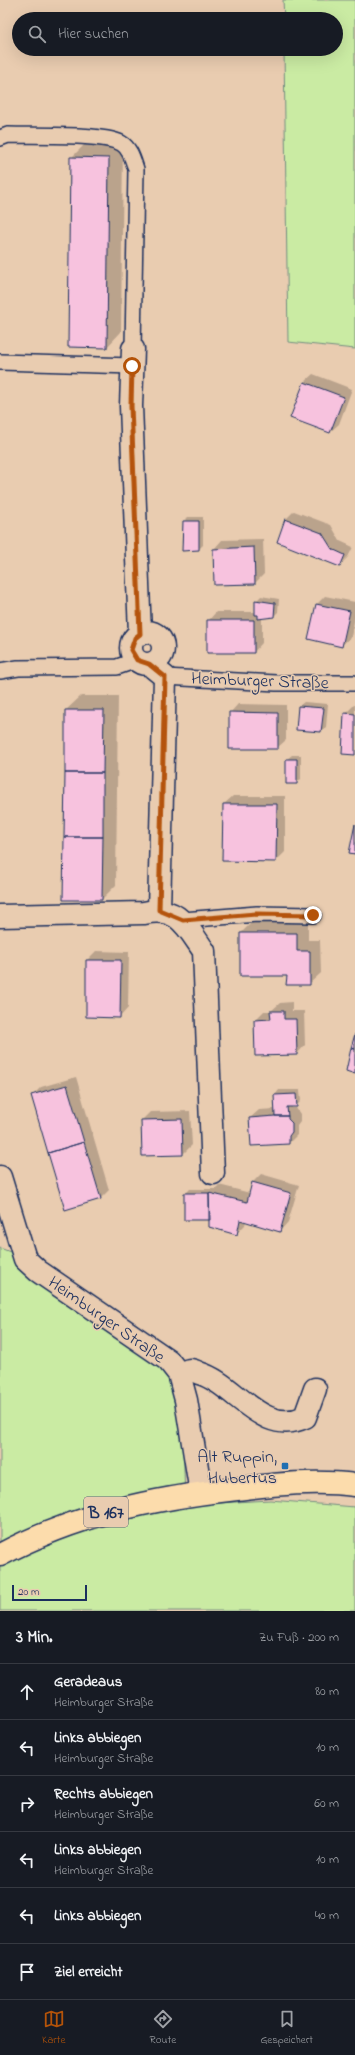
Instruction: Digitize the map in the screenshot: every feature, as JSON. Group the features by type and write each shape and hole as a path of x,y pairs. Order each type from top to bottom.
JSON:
{"main road":[{"name":"B 167","path":"0,1555 54,1530 105,1512 201,1493 271,1485 336,1483 355,1485"}],"street":[{"path":"132,358 131,406 140,634 151,633 158,636 161,641 162,654 150,667"},
{"name":"Heimburger Straße","path":"150,667 159,910"},
{"path":"0,916 144,913 159,910 183,920 204,951 213,1173"},
{"name":"Heimburger Straße","path":"0,1177 25,1259 38,1271 168,1360 178,1374 193,1437 201,1493"},
{"path":"178,1374 190,1370 210,1376 259,1414 278,1421 296,1421 306,1417 316,1389"}],"lane":[{"path":"0,138 8,135 105,138 122,143 132,155 136,169 132,358 0,362"},
{"path":"0,671 18,668 150,667"},
{"name":"Heimburger Straße","path":"150,667 276,683 354,683"},
{"path":"183,920 256,914 313,915"}],"green space":[{"path":"283,0 355,0 355,349 288,342 284,56 343,56 343,12 284,12"},
{"path":"0,1248 18,1255 163,1365 182,1396 185,1505 270,1500 355,1507 355,1611 0,1611"}],"building":[{"path":"70,157 109,158 107,348 68,347"},
{"path":"304,382 344,397 330,433 290,418"},
{"path":"285,519 322,533 332,549 345,555 340,567 277,542"},
{"path":"183,521 199,521 199,550 182,551"},
{"path":"254,547 255,584 214,585 213,549"},
{"path":"255,600 275,603 274,617 258,619 258,615 255,615"},
{"path":"316,604 350,611 342,647 308,639"},
{"path":"207,620 254,620 254,653 207,653"},
{"path":"298,706 324,708 321,732 296,730"},
{"path":"65,710 104,710 103,773 65,773"},
{"path":"229,712 278,713 278,749 229,749"},
{"path":"344,713 355,714 355,755 342,754"},
{"path":"286,759 297,759 297,784 286,784"},
{"path":"65,773 103,773 103,837 64,837"},
{"path":"223,804 277,804 276,862 222,861"},
{"path":"355,824 355,854 349,853"},
{"path":"64,837 103,837 102,900 63,900"},
{"path":"240,933 297,933 297,951 310,951 310,985 286,985 287,976 240,976"},
{"path":"86,960 121,960 120,1018 86,1017"},
{"path":"270,1011 284,1011 284,1019 296,1019 297,1055 255,1056 254,1020 271,1019"},
{"path":"355,1034 355,1049 351,1048"},
{"path":"351,1048 355,1049 355,1074 346,1071"},
{"path":"67,1085 84,1142 48,1153 31,1095"},
{"path":"296,1094 297,1107 287,1107 288,1116 275,1116 274,1095"},
{"path":"288,1116 288,1119 292,1123 292,1132 289,1136 289,1144 251,1146 249,1118"},
{"path":"182,1119 183,1155 142,1156 141,1120"},
{"path":"84,1142 101,1199 65,1210 48,1153"},
{"path":"252,1182 291,1193 280,1232 240,1220 237,1235 209,1227 209,1193 247,1202"},
{"path":"184,1193 209,1193 210,1220 184,1220"}],"place":[{"name":"Alt Ruppin, Hubertus","path":"285,1466"}],"route":[{"path":"132,366 131,406 140,634 135,638 131,650 133,656 137,660 142,663 149,664 165,677 159,910 183,920 256,914 313,915"}]}
